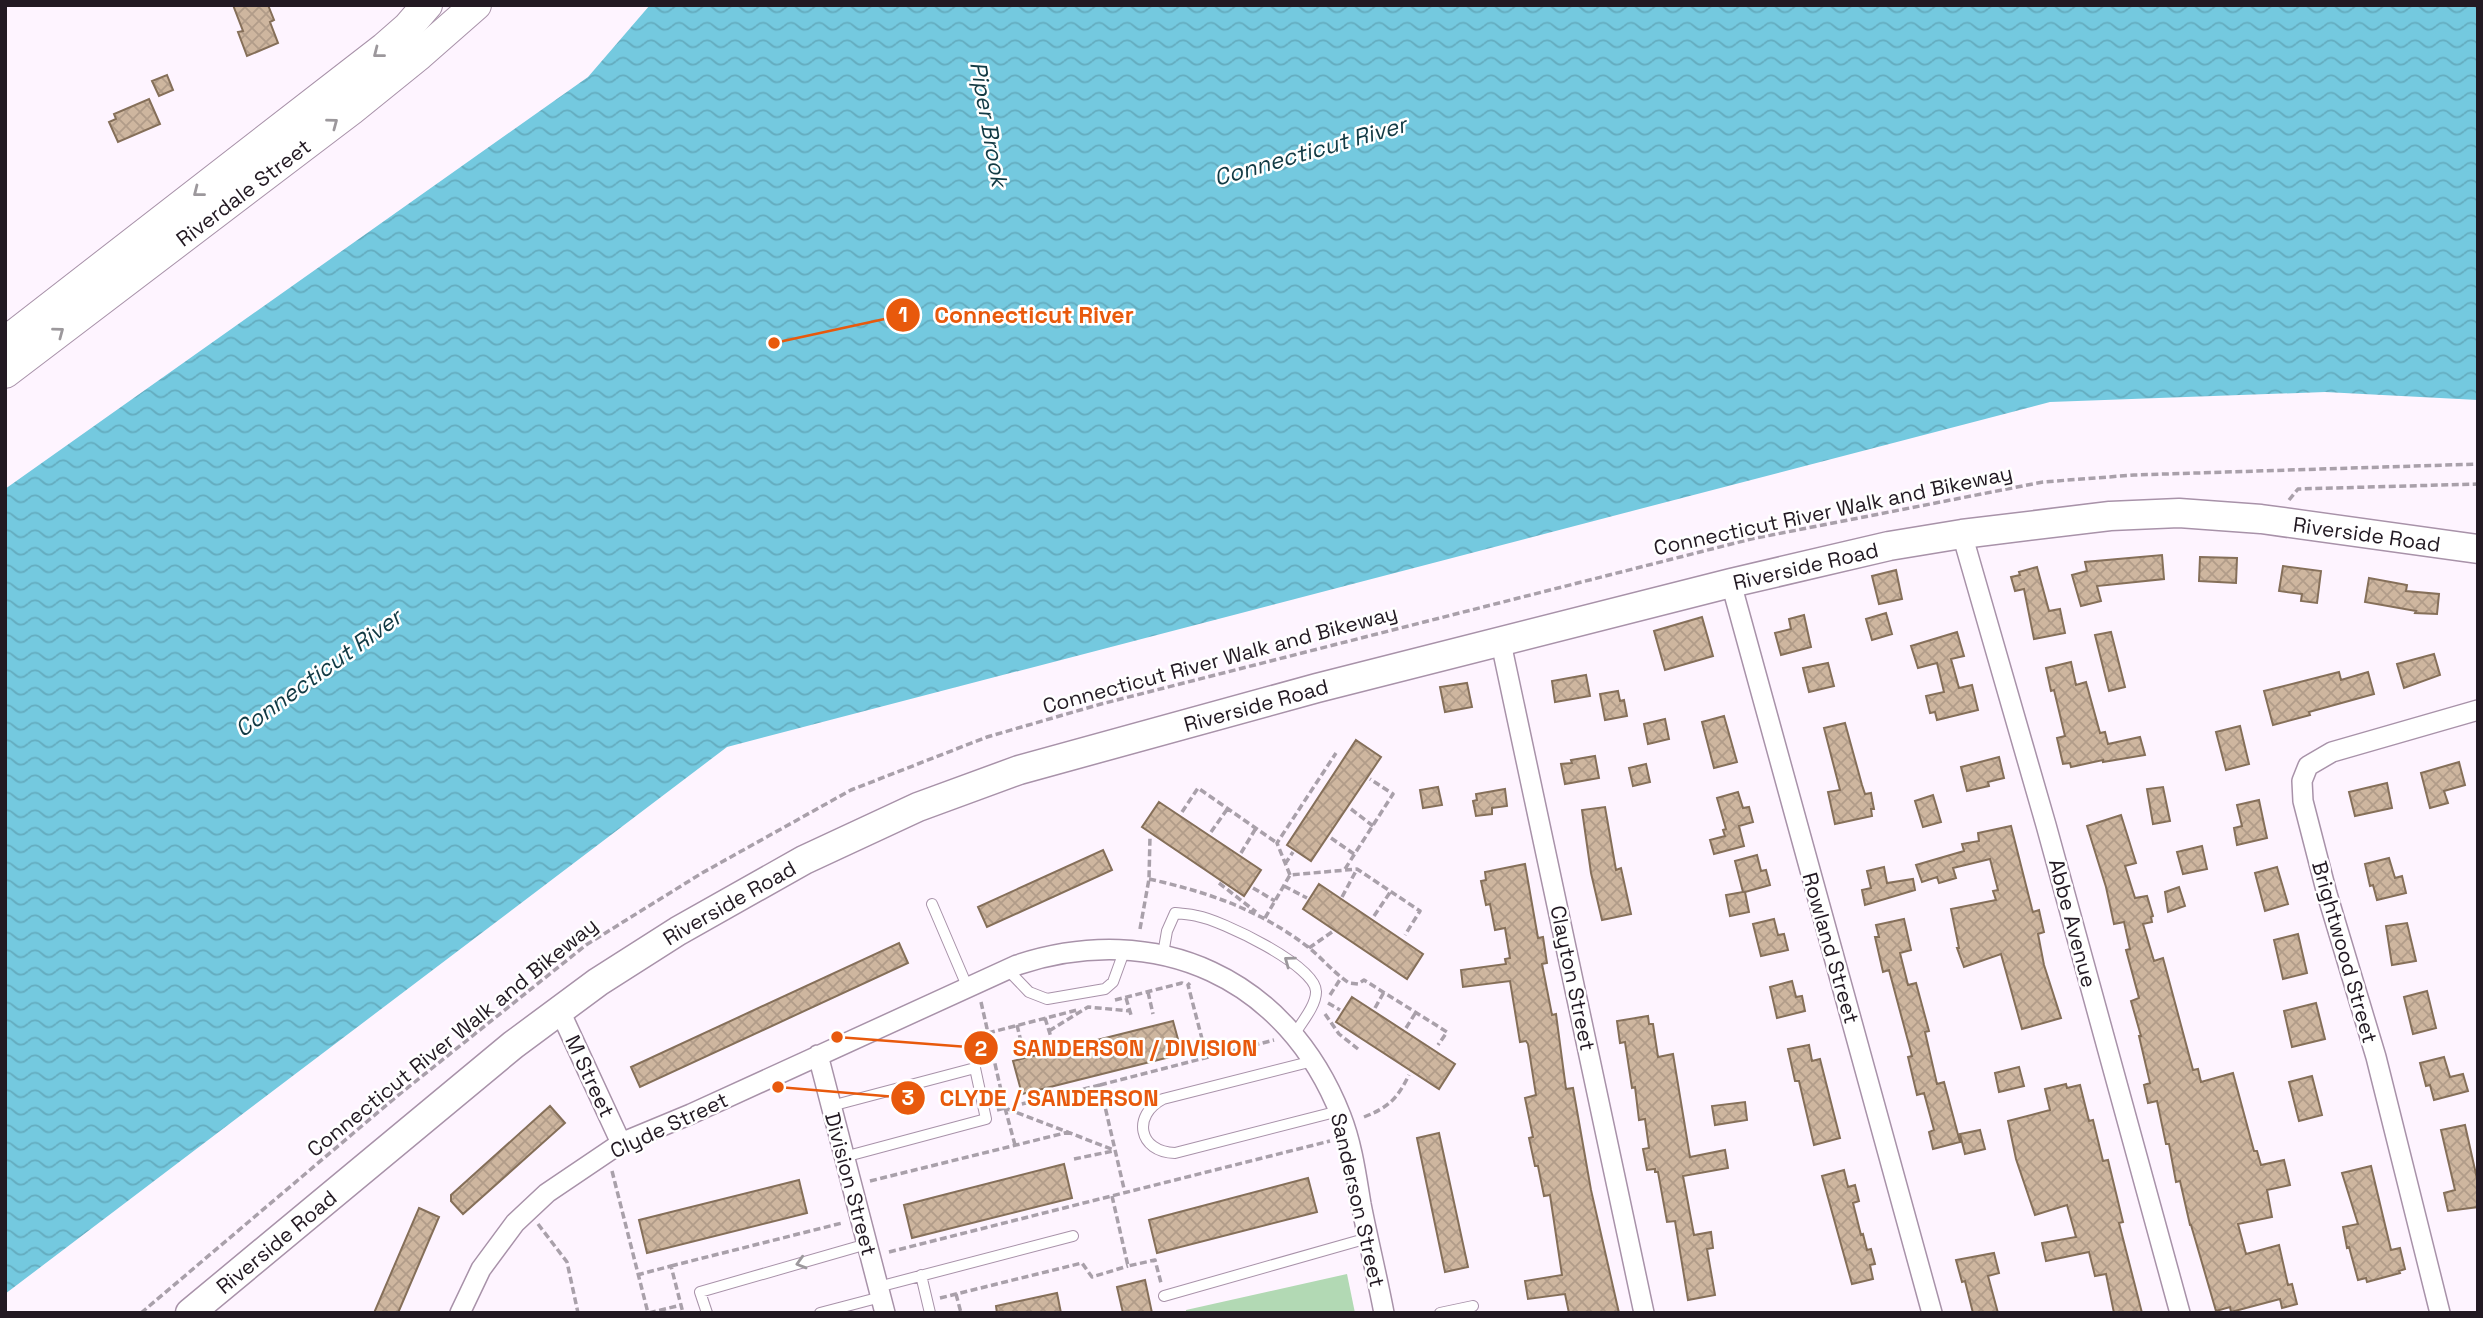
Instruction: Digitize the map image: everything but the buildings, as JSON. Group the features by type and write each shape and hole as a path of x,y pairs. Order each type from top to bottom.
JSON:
{"main road":[{"name":"Riverdale Street","path":"5,342 384,48 408,27 427,5"},
{"name":"Riverdale Street","path":"5,373 361,102 476,5"}],"street":[{"name":"Riverside Road","path":"190,1313 486,1066 559,1009 678,931 783,871 869,828 968,787 1057,759 1317,688 1731,583 1889,546 1962,534 2066,520 2157,513 2273,521 2478,549"},
{"name":"Abbe Avenue","path":"1962,534 2046,825 2180,1313"},
{"name":"Rowland Street","path":"1731,583 1932,1313"},
{"name":"Clayton Street","path":"1501,643 1644,1313"},
{"name":"Brightwood Street","path":"2440,1313 2376,1056 2327,894 2303,802 2302,781 2308,766 2332,752 2478,710"},
{"name":"Sanderson Street","path":"818,1055 971,984 1039,958 1066,952 1125,949 1163,954 1203,967 1234,984 1269,1010 1287,1037 1313,1061 1339,1111 1347,1136 1384,1313"},
{"name":"M Street","path":"559,1009 621,1143"},
{"name":"Division Street","path":"818,1055 881,1299"},
{"name":"Clyde Street","path":"460,1313 481,1269 514,1223 547,1193 621,1143 818,1055"}],"lane":[{"path":"932,904 971,984"},
{"path":"1163,954 1167,930 1175,913 1199,916 1262,942 1313,979 1317,990 1314,1001 1287,1037"},
{"path":"1007,969 1029,992 1047,999 1059,997 1105,989 1113,982 1125,949"},
{"path":"1313,1061 1163,1099 1151,1105 1145,1116 1147,1141 1153,1148 1175,1153 1339,1111"},
{"path":"831,1106 975,1068 986,1119 844,1157"},
{"path":"820,1313 881,1299 921,1275 1073,1236"},
{"path":"1164,1296 1368,1238"},
{"path":"706,1313 701,1292 868,1250"},
{"path":"921,1275 930,1313"},
{"path":"1440,1313 1473,1306"}],"path":[{"name":"Connecticut River Walk and Bikeway","path":"141,1313 396,1097 586,945 702,873 851,790 987,737 1101,704 1751,539 2043,482 2134,475 2478,464"},
{"path":"2273,521 2298,489 2478,484"},
{"path":"1277,843 1336,753"},
{"path":"1344,870 1393,794 1370,779"},
{"path":"1182,812 1198,788 1277,843 1290,875"},
{"path":"1211,832 1227,808"},
{"path":"1350,809 1373,826"},
{"path":"1241,853 1256,828"},
{"path":"1140,929 1149,879 1150,836"},
{"path":"1331,838 1354,854"},
{"path":"1285,864 1293,852"},
{"path":"1290,875 1357,869 1420,911 1405,935"},
{"path":"1342,897 1357,869"},
{"path":"1264,918 1290,875"},
{"path":"1149,879 1196,889 1264,918"},
{"path":"1219,883 1264,918 1309,947 1349,984 1358,984 1364,979 1447,1032 1438,1045"},
{"path":"1284,886 1307,898"},
{"path":"1253,888 1275,901"},
{"path":"1374,916 1391,891"},
{"path":"1309,947 1332,932"},
{"path":"1191,981 1188,985 1207,1058"},
{"path":"971,984 1015,1146"},
{"path":"1148,992 1153,1014"},
{"path":"1375,1008 1384,992"},
{"path":"1049,1031 1087,1007 1130,1013 1126,998"},
{"path":"1326,1002 1340,1010"},
{"path":"1322,1009 1339,1034 1358,1049"},
{"path":"1406,1028 1416,1012"},
{"path":"1045,1018 1051,1037"},
{"path":"1017,1025 1022,1046"},
{"path":"1005,1108 1287,1037"},
{"path":"1364,1117 1382,1110 1399,1095 1409,1075"},
{"path":"1100,1085 1125,1193"},
{"path":"1005,1108 1115,1150"},
{"path":"851,1185 1069,1132"},
{"path":"868,1250 1125,1193 1347,1136"},
{"path":"1074,1159 1115,1150"},
{"path":"612,1169 648,1313 681,1305"},
{"path":"1112,1196 1128,1266"},
{"path":"637,1275 843,1223"},
{"path":"538,1224 566,1262 578,1313"},
{"path":"927,1301 1082,1263 1092,1277 1155,1260 1164,1296"},
{"path":"671,1266 683,1313"},
{"path":"956,1294 961,1313"}],"green space":[{"path":"1347,1274 1355,1313 1186,1313 1186,1310"}],"water":[{"name":"Piper Brook","path":"650,5 2478,5 2478,400 2325,392 2050,402 727,747 5,1294 5,489 588,77"}],"place":[{"name":"Connecticut River","path":"774,343"},
{"name":"SANDERSON / DIVISION","path":"837,1037"},
{"name":"CLYDE / SANDERSON","path":"778,1087"}]}
